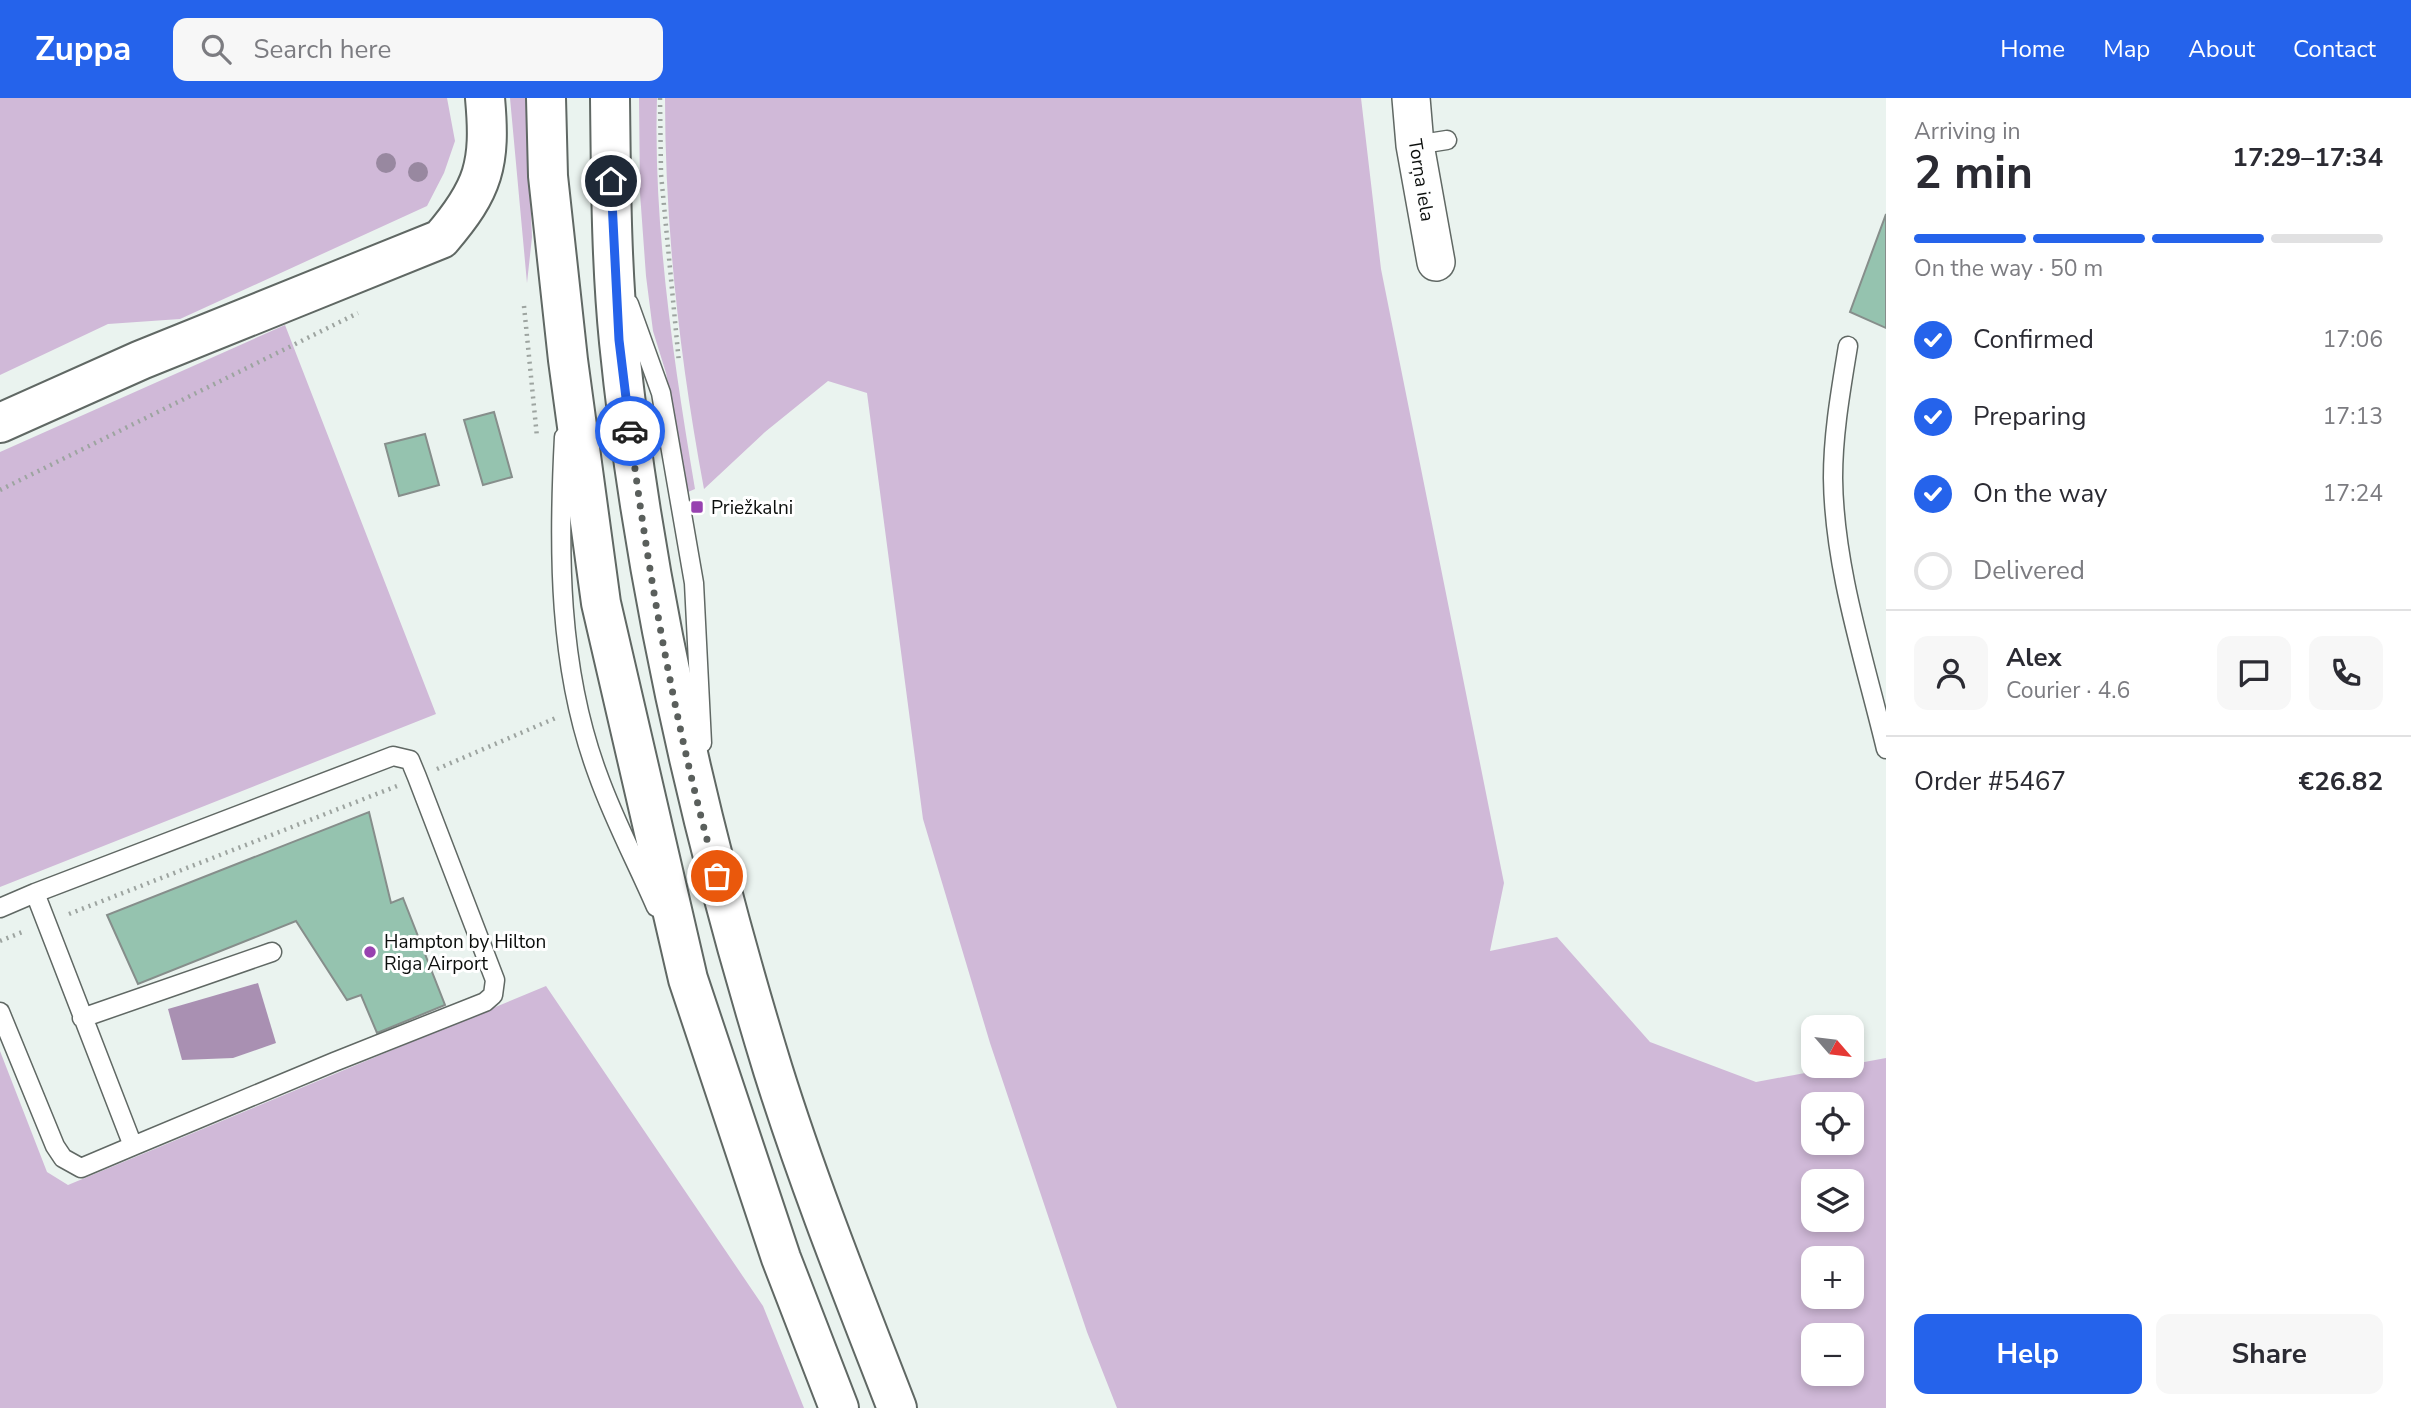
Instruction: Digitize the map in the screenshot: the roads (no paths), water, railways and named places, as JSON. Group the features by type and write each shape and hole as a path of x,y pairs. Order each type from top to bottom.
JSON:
{"main road":[{"path":"0,423 141,360 441,239 465,211 480,183 487,156 485,98"},
{"path":"546,98 548,176 568,360 601,603 688,979 780,1258 839,1408"},
{"path":"610,98 619,340 654,592 671,682 710,852 774,1073 843,1269 897,1408"}],"street":[{"name":"Torņa iela","path":"1411,98 1431,143 1436,262"}],"lane":[{"path":"1849,346 1837,411 1834,489 1848,590 1886,749"},
{"path":"0,908 393,756 410,760 418,777 495,980 493,995 485,1002 81,1168 63,1158 55,1146 0,1012"},
{"path":"36,893 133,1146"},
{"path":"82,1018 271,952"}],"place":[{"name":"Priežkalni","path":"697,507"},
{"name":"Hampton by Hilton Riga Airport","path":"370,952"}]}
